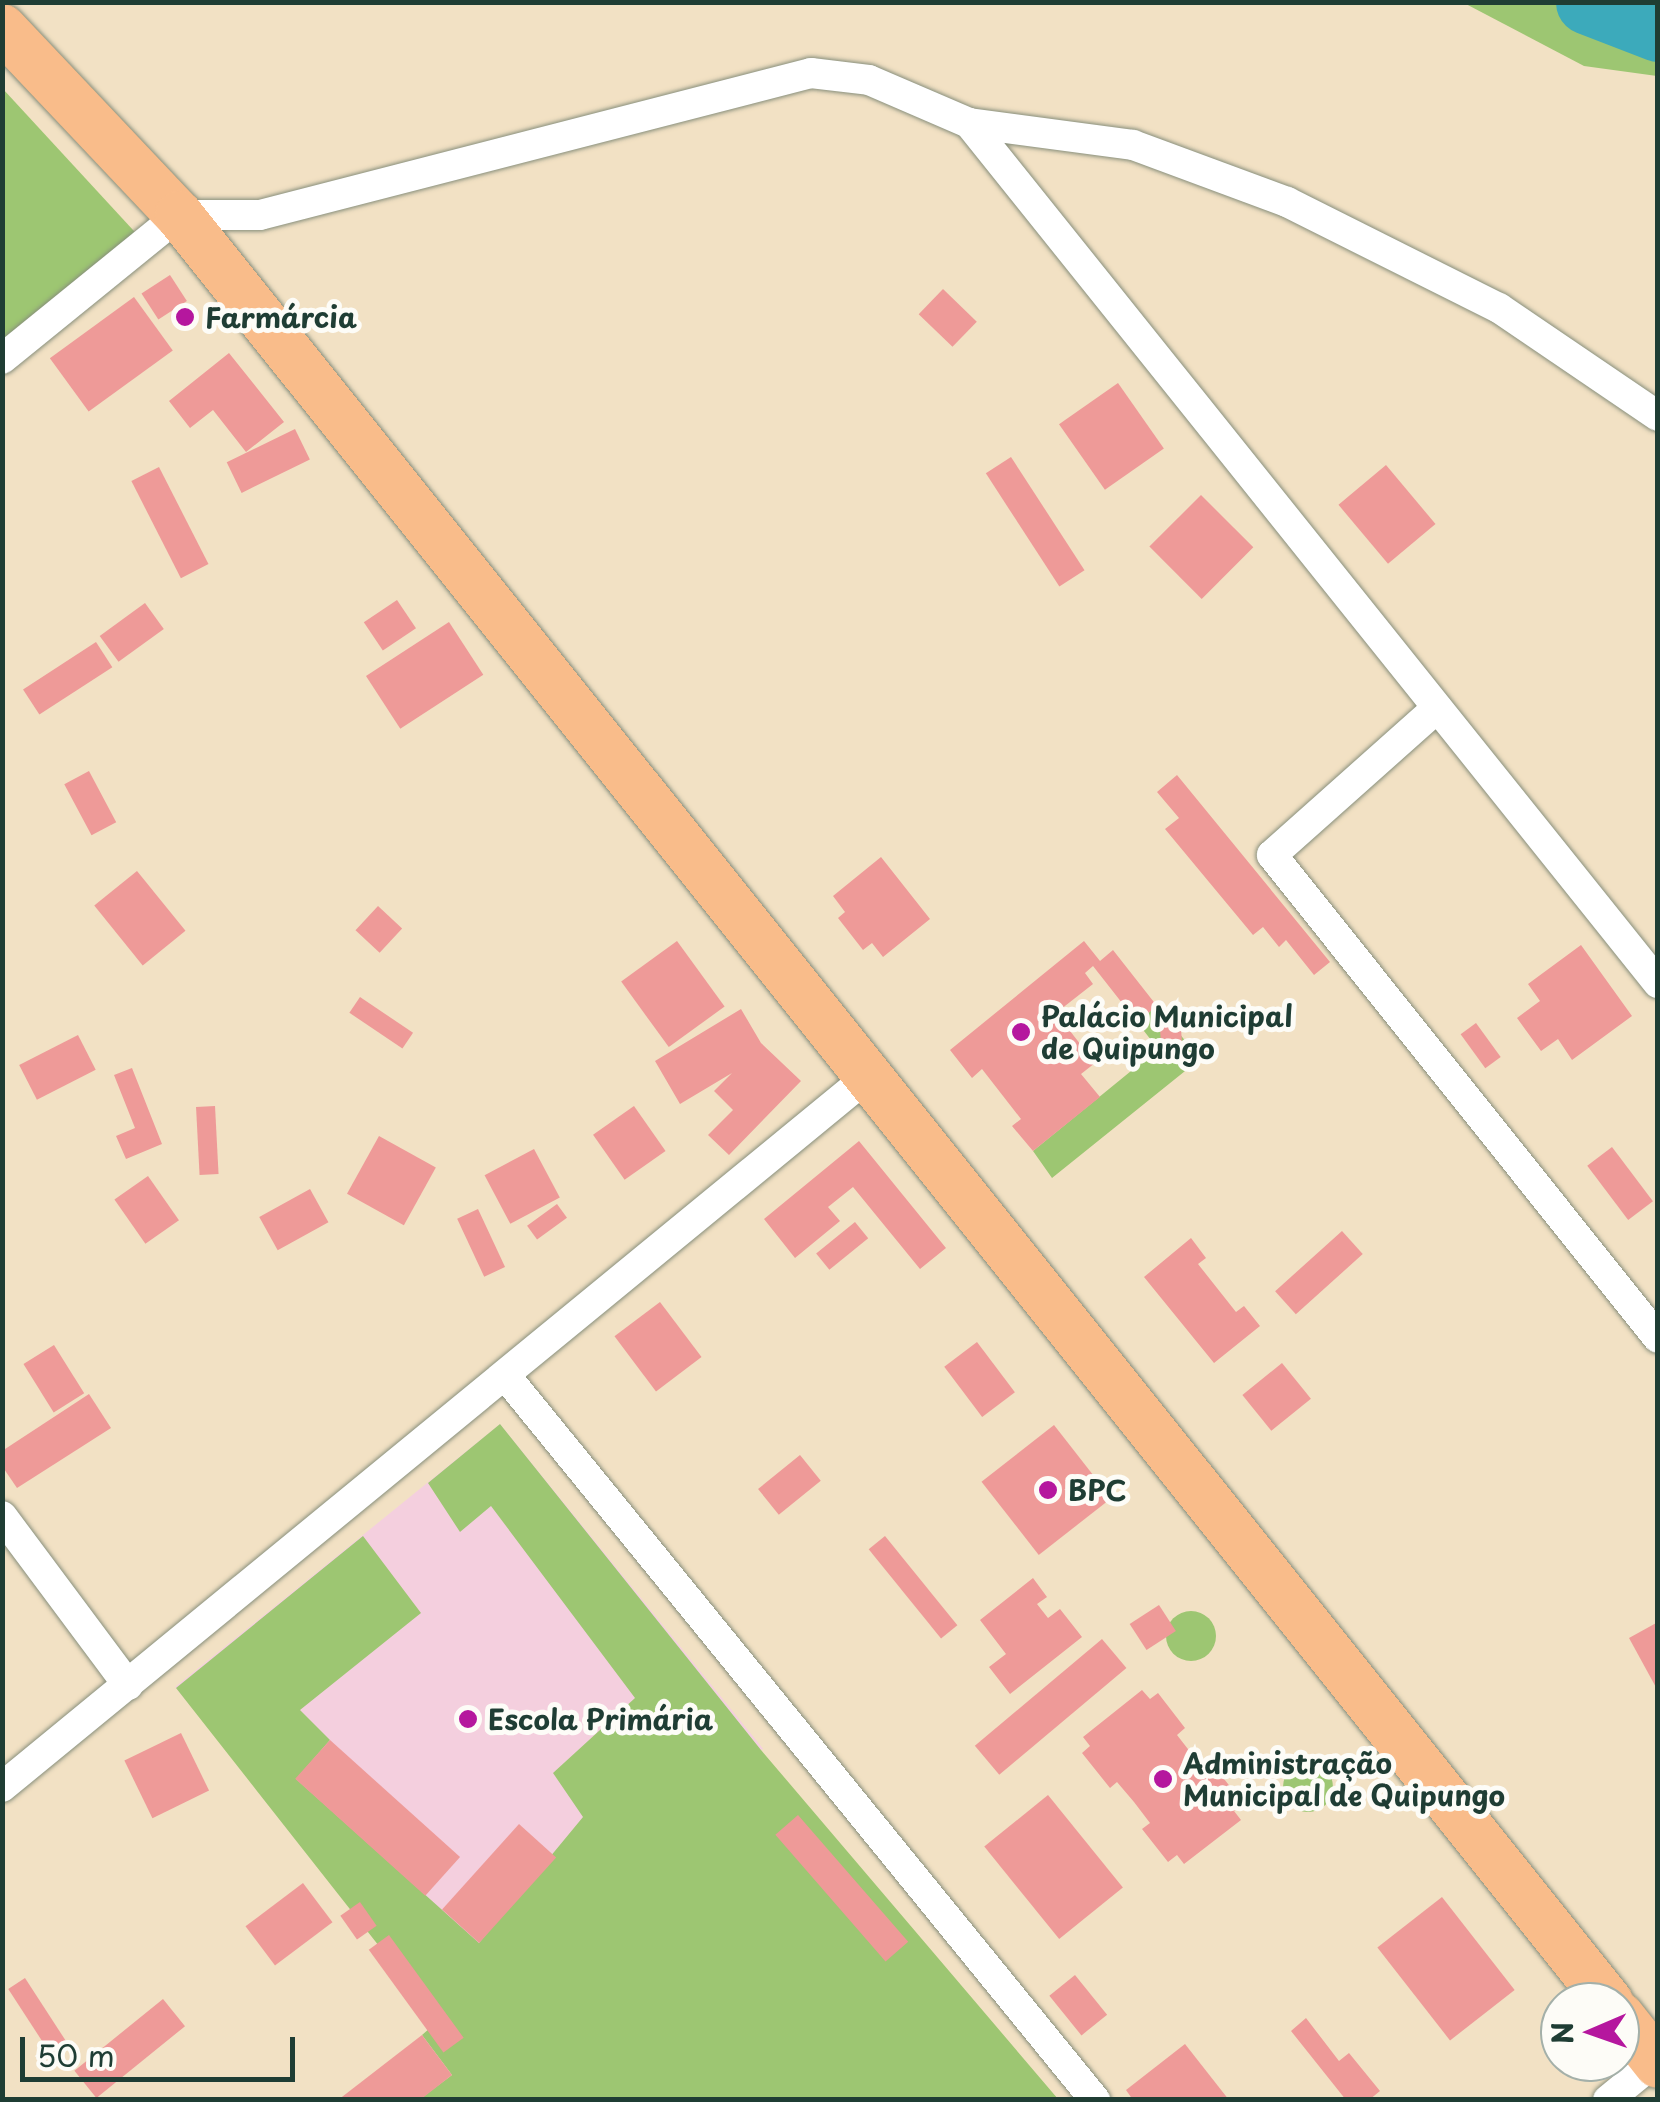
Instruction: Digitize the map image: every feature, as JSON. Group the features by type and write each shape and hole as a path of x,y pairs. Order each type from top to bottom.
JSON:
{"main road":[{"path":"2,28 179,215 871,1074 1592,1982"},
{"path":"1640,2040 1657,2061"}],"street":[{"path":"2,359 179,215 260,215 811,73 869,80 969,123 1134,146 1287,202 1498,308 1658,416"},
{"path":"969,123 1658,983"},
{"path":"1438,708 1272,855 1658,1338"},
{"path":"2,1787 871,1074"},
{"path":"505,1375 1095,2100"},
{"path":"2,1516 128,1685"},
{"path":"1608,2100 1657,2061"}],"shaded area":[{"name":"Escola Primária","path":"500,1424 763,1749 438,2012 175,1687"}],"green space":[{"path":"1464,3 1657,3 1657,76 1584,66"},
{"path":"3,89 145,243 3,359"},
{"path":"1157,1006 1200,1059 1052,1178 1033,1151 1158,1049 1137,1022"},
{"path":"500,1424 761,1750 1058,2099 420,2099 452,2075 422,2035 438,2021 176,1688 363,1536 421,1613 300,1710 330,1740 296,1779 479,1943 583,1817 553,1773 635,1698 491,1506 460,1532 428,1483"},
{"path":"1191,1611 1208,1619 1216,1636 1208,1653 1191,1661 1174,1653 1166,1636 1174,1619"},
{"path":"1308,1762 1325,1770 1333,1787 1325,1804 1308,1812 1291,1804 1283,1787 1291,1770"}],"building":[{"path":"170,275 187,301 158,320 141,294"},
{"path":"943,289 977,322 952,347 919,314"},
{"path":"134,297 173,350 89,412 50,358"},
{"path":"229,353 284,422 246,452 213,410 190,428 169,401"},
{"path":"1118,383 1164,449 1105,490 1059,424"},
{"path":"295,429 310,460 242,493 227,462"},
{"path":"1011,457 1085,570 1059,587 986,473"},
{"path":"1386,465 1435,524 1388,564 1339,505"},
{"path":"159,467 208,564 181,578 131,481"},
{"path":"1201,495 1253,547 1202,599 1149,547"},
{"path":"397,600 416,628 383,651 364,622"},
{"path":"145,603 164,629 119,662 100,636"},
{"path":"449,622 483,675 400,729 366,676"},
{"path":"96,642 112,667 39,715 23,689"},
{"path":"89,771 116,822 92,835 64,784"},
{"path":"1177,775 1330,962 1314,975 1286,940 1279,947 1263,927 1253,935 1165,829 1179,818 1157,792"},
{"path":"881,857 930,919 883,957 872,943 863,950 838,918 845,912 833,896"},
{"path":"137,871 185,931 143,965 94,906"},
{"path":"378,906 402,929 380,953 355,930"},
{"path":"677,941 725,1007 669,1047 621,982"},
{"name":"Palácio Municipal de Quipungo","path":"1084,941 1100,961 1113,950 1157,1006 1137,1022 1093,966 1085,973 1093,984 1056,1013 1095,1063 1081,1074 1100,1097 1033,1151 1012,1126 1021,1119 982,1069 972,1078 950,1050"},
{"path":"1581,945 1632,1016 1572,1060 1558,1039 1541,1051 1517,1018 1540,1001 1528,984"},
{"path":"360,997 413,1033 402,1049 349,1013"},
{"path":"741,1009 761,1043 801,1081 729,1155 708,1135 733,1110 714,1091 732,1073 680,1104 655,1061"},
{"path":"1180,1014 1182,1042 1161,1043 1159,1015"},
{"path":"1476,1023 1501,1057 1485,1068 1461,1034"},
{"path":"78,1035 96,1070 37,1100 19,1065"},
{"path":"132,1068 162,1144 126,1159 116,1136 135,1128 114,1075"},
{"path":"215,1106 219,1174 200,1175 196,1107"},
{"path":"634,1106 666,1151 625,1180 593,1135"},
{"path":"379,1136 436,1168 404,1225 347,1194"},
{"path":"859,1141 946,1248 920,1269 853,1187 828,1207 840,1221 795,1258 764,1219"},
{"path":"1612,1147 1653,1201 1628,1220 1587,1166"},
{"path":"534,1149 560,1198 510,1224 485,1175"},
{"path":"148,1176 179,1220 145,1244 114,1200"},
{"path":"310,1189 328,1222 278,1250 259,1217"},
{"path":"557,1204 567,1218 537,1240 527,1226"},
{"path":"478,1209 505,1267 484,1277 457,1219"},
{"path":"855,1222 868,1238 829,1270 816,1253"},
{"path":"1342,1231 1363,1254 1296,1314 1275,1291"},
{"path":"1191,1238 1206,1258 1198,1264 1236,1312 1244,1306 1260,1326 1214,1363 1144,1277"},
{"path":"660,1302 702,1357 656,1391 614,1336"},
{"path":"977,1342 1015,1392 982,1417 944,1367"},
{"path":"54,1345 84,1393 54,1412 23,1364"},
{"path":"1282,1363 1311,1399 1271,1431 1242,1395"},
{"path":"89,1394 111,1428 17,1488 2,1466 2,1451"},
{"name":"BPC","path":"1054,1425 1111,1498 1039,1555 982,1482"},
{"path":"800,1455 821,1481 779,1515 758,1489"},
{"path":"885,1536 957,1625 941,1639 869,1549"},
{"path":"1033,1578 1047,1597 1037,1604 1048,1618 1060,1609 1082,1637 1010,1694 989,1667 1006,1654 980,1620"},
{"path":"1159,1605 1176,1631 1147,1650 1130,1624"},
{"path":"1658,1622 1658,1691 1629,1638"},
{"path":"1102,1639 1126,1668 999,1775 975,1746"},
{"name":"Administração Municipal de Quipungo","path":"1142,1690 1150,1699 1158,1693 1185,1728 1177,1735 1209,1776 1217,1770 1243,1803 1234,1811 1241,1820 1184,1864 1177,1855 1168,1862 1142,1829 1150,1823 1134,1802 1117,1782 1110,1788 1082,1753 1090,1746 1083,1737"},
{"path":"181,1733 209,1791 152,1818 124,1761"},
{"path":"330,1740 460,1857 425,1896 295,1779"},
{"path":"1048,1795 1123,1887 1059,1939 984,1847"},
{"path":"798,1815 908,1942 886,1961 775,1835"},
{"path":"519,1824 556,1857 479,1943 442,1909"},
{"path":"303,1883 332,1922 275,1965 245,1926"},
{"path":"1442,1897 1515,1990 1450,2040 1377,1947"},
{"path":"360,1902 377,1926 357,1940 340,1916"},
{"path":"389,1935 464,2038 443,2052 369,1950"},
{"path":"1075,1975 1107,2015 1081,2035 1049,1996"},
{"path":"25,1978 70,2047 53,2058 8,1989"},
{"path":"163,1999 185,2026 96,2098 74,2071"},
{"path":"1306,2018 1339,2061 1349,2053 1380,2091 1369,2100 1346,2100 1291,2031"},
{"path":"422,2035 452,2075 420,2100 338,2100"},
{"path":"1185,2044 1229,2100 1133,2100 1126,2090"}],"waterway":[{"path":"1588,2 1658,29"}],"place":[{"name":"Farmárcia","path":"185,317"},
{"name":"Palácio Municipal de Quipungo","path":"1021,1032"},
{"name":"BPC","path":"1048,1490"},
{"name":"Escola Primária","path":"468,1719"},
{"name":"Administração Municipal de Quipungo","path":"1163,1779"}]}
